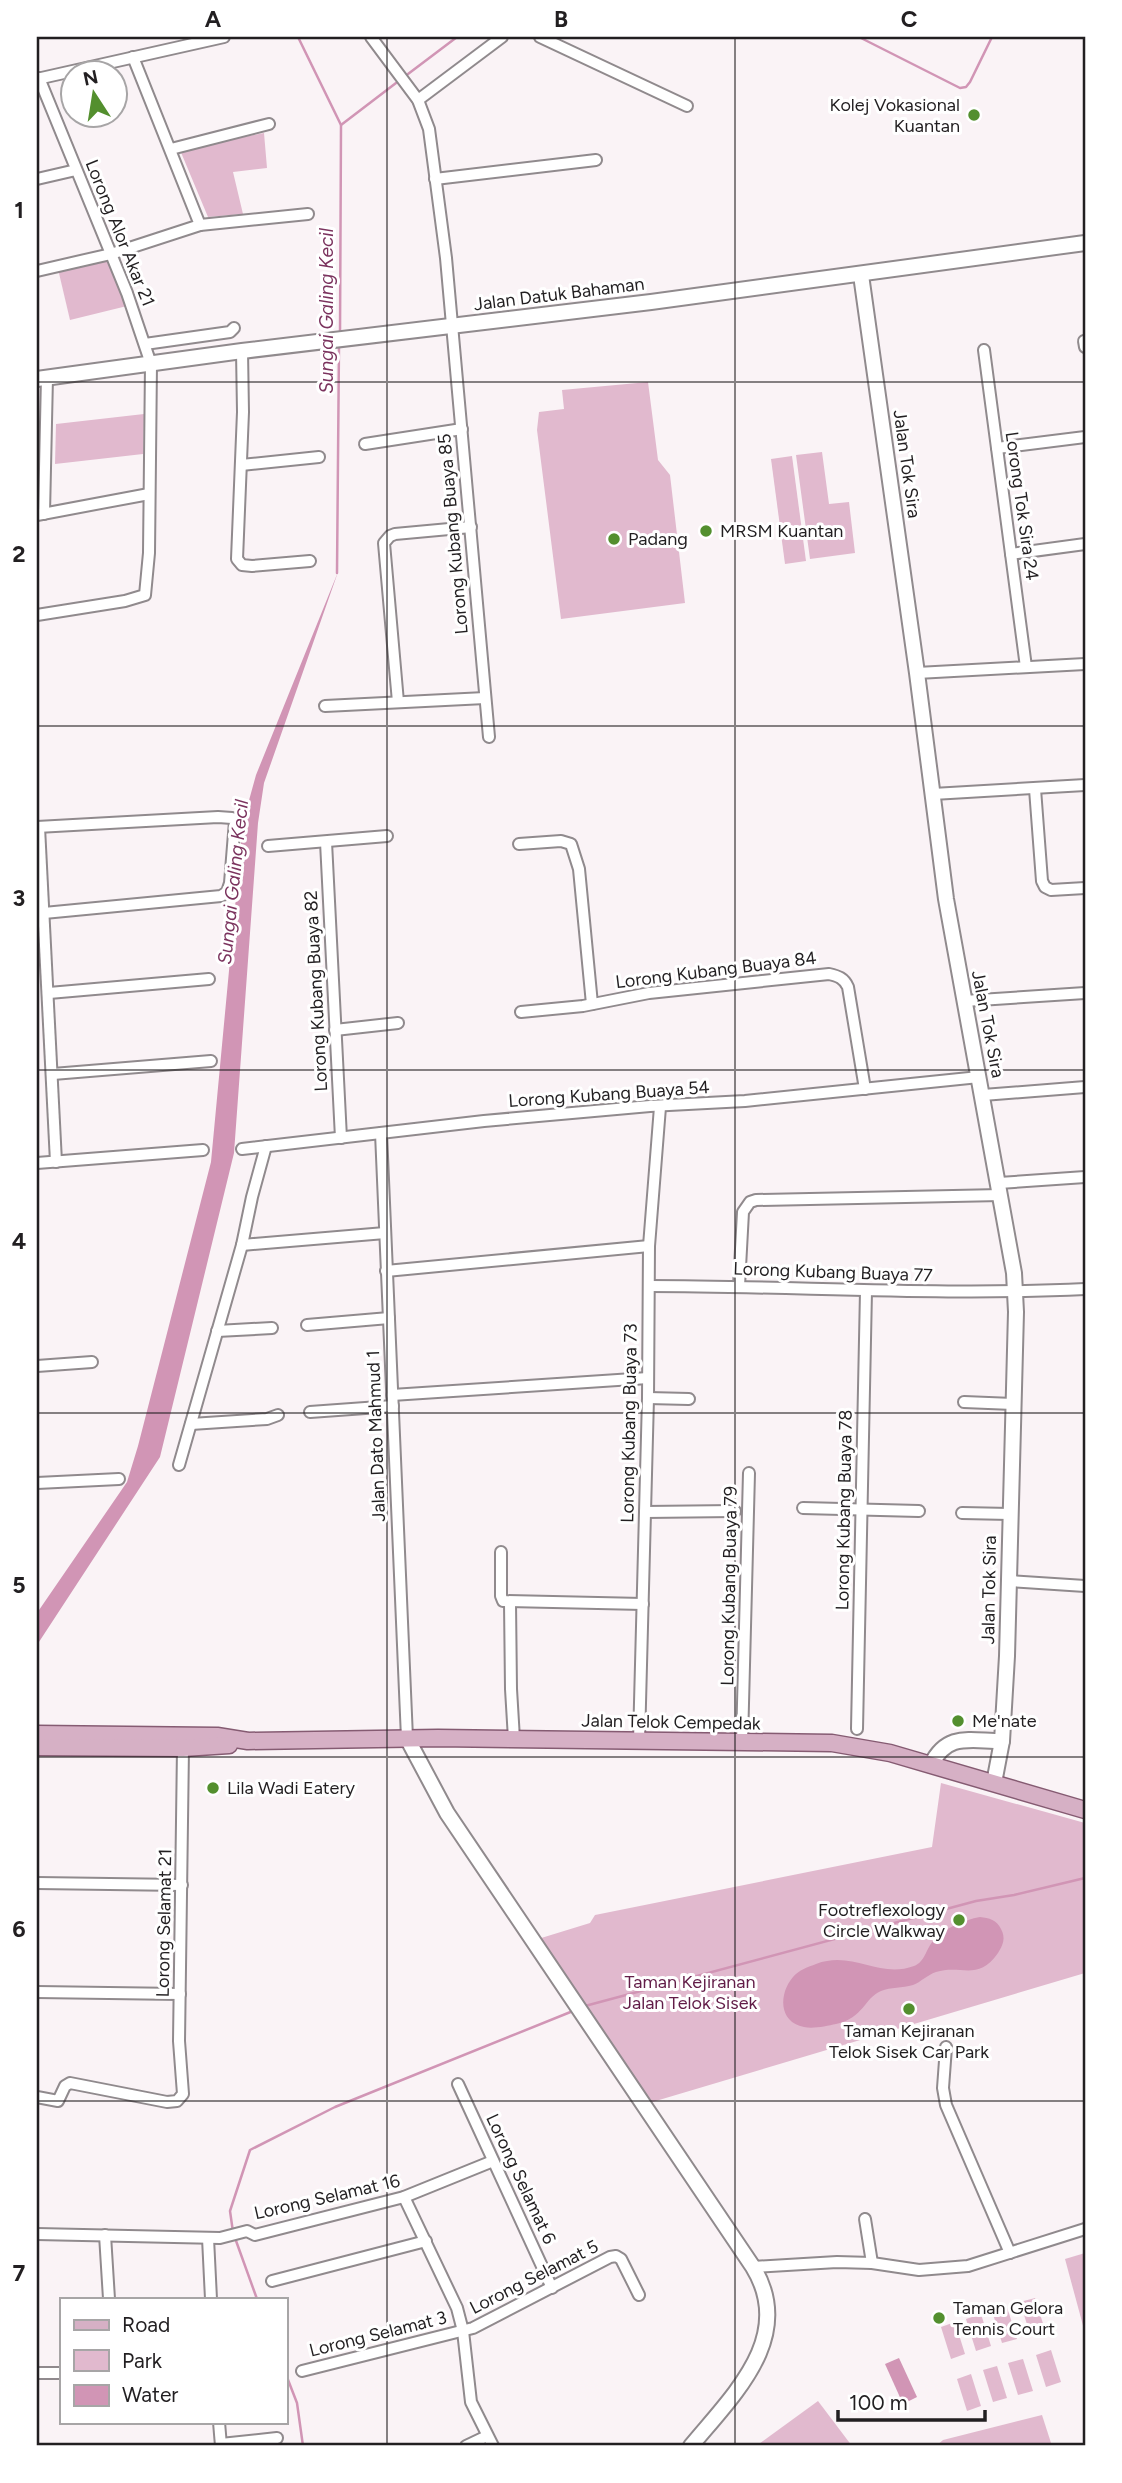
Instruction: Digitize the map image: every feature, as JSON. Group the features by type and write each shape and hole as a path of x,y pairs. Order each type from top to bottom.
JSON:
{"main road":[{"name":"Jalan Telok Cempedak","path":"37,1734 217,1736 248,1741"},
{"name":"Jalan Telok Cempedak","path":"37,1748 183,1748 217,1747 248,1741 407,1738 851,1745 931,1765 1085,1810"}],"street":[{"path":"38,78 201,39 224,37"},
{"name":"Lorong Kubang Buaya 85","path":"371,37 418,100 429,129 452,327 489,737"},
{"path":"418,100 502,37"},
{"path":"540,37 687,106"},
{"path":"133,57 200,225"},
{"name":"Lorong Alor Akar 21","path":"37,615 125,601 145,595 149,553 151,364 111,254 38,78"},
{"path":"171,149 269,124"},
{"path":"435,179 596,160"},
{"path":"37,179 76,170"},
{"path":"37,271 111,254 200,225 308,214"},
{"name":"Jalan Datuk Bahaman","path":"42,378 861,275 1085,243"},
{"name":"Jalan Tok Sira","path":"861,275 946,899 1000,1189 1016,1291 1002,1741 994,1783"},
{"path":"145,344 230,332 234,328"},
{"name":"Lorong Tok Sira 24","path":"984,350 1026,667"},
{"path":"242,351 243,412 237,559 242,565 252,566 310,561"},
{"path":"42,378 41,515 149,494"},
{"path":"365,443 461,429"},
{"path":"997,448 1085,437"},
{"path":"241,465 319,457"},
{"path":"398,702 384,543 395,534 471,527"},
{"path":"1011,554 1085,544"},
{"path":"917,673 1085,664"},
{"path":"325,706 485,698"},
{"path":"933,794 1085,785"},
{"path":"1035,789 1042,881 1045,887 1051,890 1085,888"},
{"path":"44,913 221,896 228,892 230,883 235,821 232,818 38,827 56,1162"},
{"path":"268,846 387,836"},
{"path":"519,844 561,841 574,848 579,869 592,1004"},
{"name":"Lorong Kubang Buaya 82","path":"326,842 341,1138"},
{"name":"Lorong Kubang Buaya 84","path":"521,1012 592,1004 649,993 835,975 842,978 848,987 864,1089"},
{"path":"49,993 209,979"},
{"path":"964,1001 1085,993"},
{"path":"335,1030 398,1023"},
{"path":"53,1074 211,1061"},
{"name":"Lorong Kubang Buaya 54","path":"242,1149 484,1121 979,1077"},
{"path":"983,1095 1085,1087"},
{"name":"Lorong Kubang Buaya 73","path":"639,1741 649,1246 660,1107"},
{"name":"Jalan Dato Mahmud 1","path":"381,1133 407,1738"},
{"path":"179,1465 242,1245 266,1146"},
{"path":"37,1163 203,1150"},
{"path":"740,1286 743,1212 750,1202 756,1200 1000,1189 1085,1177"},
{"path":"242,1245 385,1233"},
{"path":"387,1271 649,1246"},
{"name":"Lorong Kubang Buaya 77","path":"649,1286 866,1291 1085,1289"},
{"name":"Lorong Kubang Buaya 78","path":"857,1729 866,1291"},
{"path":"307,1325 389,1318"},
{"path":"217,1331 272,1328"},
{"path":"37,1367 93,1362"},
{"path":"310,1412 393,1400 648,1378"},
{"path":"648,1398 689,1399"},
{"path":"964,1402 1013,1404"},
{"path":"191,1423 267,1419 278,1415"},
{"name":"Lorong Kubang Buaya 79","path":"742,1742 749,1473"},
{"path":"37,1483 119,1479"},
{"path":"803,1508 919,1511"},
{"path":"645,1512 735,1511"},
{"path":"962,1513 1010,1514"},
{"path":"501,1552 500,1596 503,1601 643,1604"},
{"path":"1009,1581 1085,1586"},
{"path":"510,1602 514,1739"},
{"path":"407,1738 447,1813 760,2278 768,2300 765,2337 755,2361 737,2390 691,2446"},
{"path":"931,1765 940,1748 946,1745 965,1741 1002,1741"},
{"name":"Lorong Selamat 21","path":"37,2097 58,2101 65,2086 70,2083 167,2102 181,2098 184,2090 179,2056 183,1748"},
{"path":"37,1883 182,1885"},
{"path":"37,1992 180,1994"},
{"path":"946,2047 943,2088 946,2105 1010,2253"},
{"name":"Lorong Selamat 6","path":"458,2084 552,2288"},
{"name":"Lorong Selamat 16","path":"37,2234 208,2238 247,2231 255,2235 404,2197 493,2161"},
{"path":"404,2197 453,2298 463,2331 469,2391 476,2414 490,2441 466,2446"},
{"path":"866,2219 872,2263"},
{"path":"753,2267 837,2262 936,2270 968,2266 1085,2229"},
{"path":"105,2235 109,2298"},
{"path":"208,2238 211,2298"},
{"path":"272,2281 426,2241"},
{"name":"Lorong Selamat 5","path":"463,2331 483,2324 610,2257 621,2259 639,2295"},
{"name":"Lorong Selamat 3","path":"302,2371 463,2331"},
{"path":"37,2373 60,2373"},
{"path":"219,2424 221,2445 277,2438"}],"green space":[{"path":"264,133 267,168 233,172 243,214 208,217 180,150"},
{"path":"108,259 127,306 70,320 58,269"},
{"name":"Padang","path":"648,382 658,460 670,475 685,603 561,619 537,430 539,412 564,409 562,390"},
{"path":"144,414 143,454 55,464 56,424"},
{"path":"822,452 829,504 849,502 855,553 810,559 796,455"},
{"path":"792,456 806,561 785,564 771,459"},
{"name":"Taman Kejiranan Jalan Telok Sisek","path":"941,1783 1085,1823 1085,1973 649,2103 538,1939 590,1923 595,1915 932,1847"},
{"path":"1085,2253 1085,2333 1065,2259"},
{"path":"1035,2298 1045,2330 1030,2334 1020,2302"},
{"path":"1007,2307 1017,2339 1002,2343 992,2311"},
{"path":"981,2314 991,2346 976,2351 966,2319"},
{"path":"955,2322 965,2354 951,2359 941,2327"},
{"path":"1051,2350 1061,2382 1046,2387 1036,2355"},
{"path":"1023,2359 1033,2391 1018,2395 1008,2363"},
{"path":"997,2366 1007,2398 993,2402 983,2370"},
{"path":"971,2374 981,2406 967,2411 957,2379"},
{"path":"818,2401 852,2446 756,2446"},
{"path":"1042,2415 1052,2446 936,2446 943,2440"}],"water":[{"path":"338,572 264,783 258,823 234,1153 160,1457 37,1645 37,1613 127,1482 138,1446 211,1162 243,822 256,775"},
{"path":"980,1917 997,1923 1004,1938 998,1953 983,1967 976,1970 936,1972 913,1985 881,1991 858,2013 836,2024 804,2027 795,2024 785,2013 783,1999 788,1984 804,1969 842,1960 889,1969 914,1966 921,1962 933,1941 948,1928"},
{"path":"899,2358 917,2397 903,2404 885,2364"}],"waterway":[{"name":"Sungai Galing Kecil","path":"298,37 341,125 340,335"},
{"path":"408,74 457,37"},
{"path":"859,37 960,88 966,87 970,82 992,37"},
{"path":"341,125 396,83"},
{"name":"Sungai Galing Kecil","path":"337,573 339,345"},
{"path":"585,2006 976,1901 1085,1878"},
{"path":"233,2232 230,2211 250,2150 335,2107 573,2011"},
{"path":"235,2238 257,2298"},
{"path":"287,2377 297,2403 303,2446"}],"place":[{"name":"Kolej Vokasional Kuantan","path":"974,115"},
{"name":"MRSM Kuantan","path":"706,531"},
{"name":"Padang","path":"614,539"},
{"name":"Me'nate","path":"958,1721"},
{"name":"Lila Wadi Eatery","path":"213,1788"},
{"name":"Footreflexology Circle Walkway","path":"959,1920"},
{"name":"Taman Kejiranan Telok Sisek Car Park","path":"909,2009"},
{"name":"Taman Gelora Tennis Court","path":"939,2318"}]}
